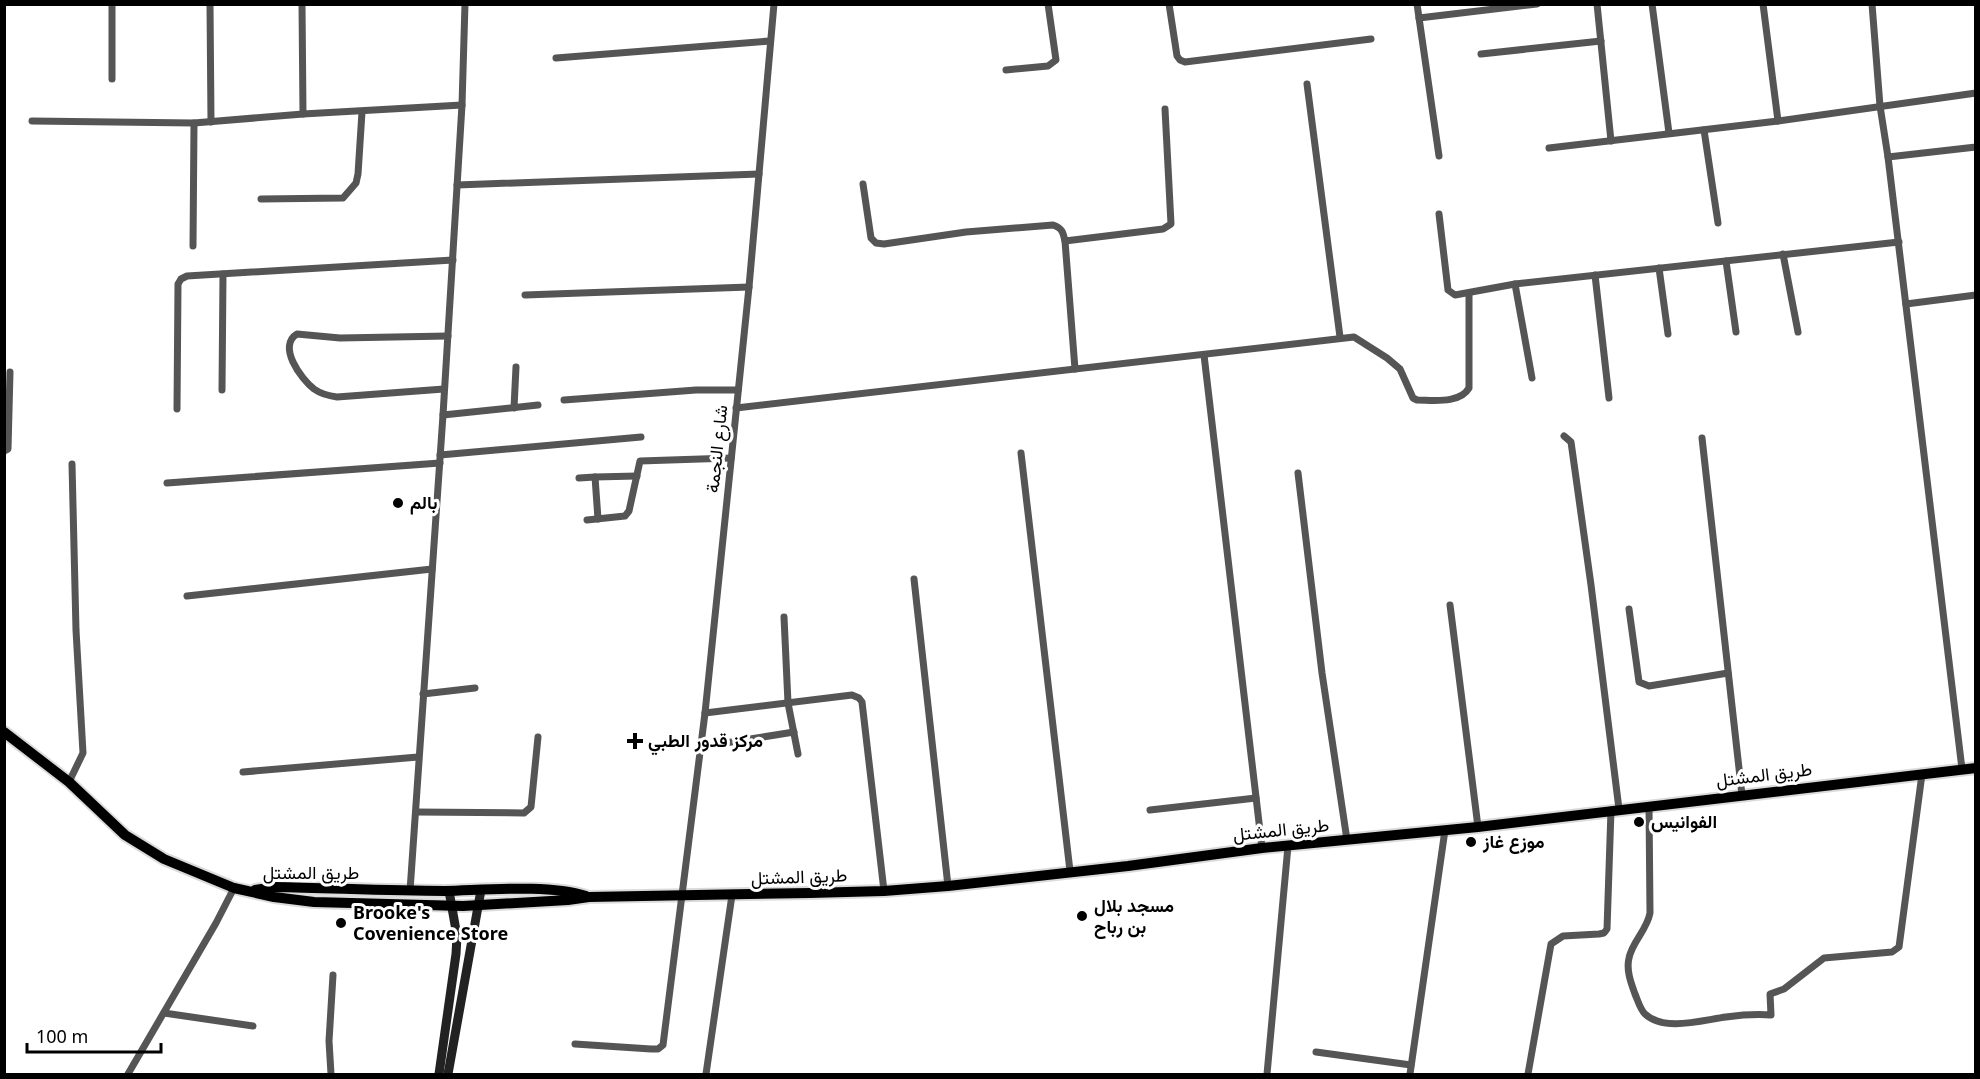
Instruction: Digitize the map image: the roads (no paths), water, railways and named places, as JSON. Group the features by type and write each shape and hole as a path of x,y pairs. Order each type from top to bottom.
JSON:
{"main road":[{"name":"طريق المشتل","path":"4,732 69,782 125,835 164,859 234,888 274,897 314,902 451,905 589,897 884,891 948,886 1262,848 1478,827 1976,768"},
{"name":"طريق المشتل","path":"248,891 276,887 410,891 571,891 589,897"},
{"path":"448,1074 481,890"},
{"path":"439,1074 457,936 448,891"}],"street":[{"path":"111,79 112,4"},
{"path":"210,4 211,122"},
{"path":"302,4 303,114"},
{"path":"410,891 453,260 465,4"},
{"name":"شارع النجمة","path":"575,1044 651,1049 658,1049 663,1045 705,713 749,287 774,4"},
{"path":"1006,70 1048,66 1056,60 1048,4"},
{"path":"1169,4 1176,56 1185,62 1371,39"},
{"path":"1417,4 1439,156"},
{"path":"1419,18 1537,4"},
{"path":"1598,4 1611,141"},
{"path":"1652,4 1669,134"},
{"path":"1763,4 1778,121"},
{"path":"1872,4 1880,106 1899,242 1962,769"},
{"path":"556,58 770,41"},
{"path":"1481,54 1601,41"},
{"path":"1307,84 1340,337"},
{"path":"1549,148 1778,121 1976,93"},
{"path":"32,121 194,123 462,105"},
{"path":"1065,241 1163,229 1171,224 1165,109"},
{"path":"261,199 343,198 356,183 358,174 362,112"},
{"path":"192,246 194,123"},
{"path":"1704,129 1718,223"},
{"path":"1888,157 1976,147"},
{"path":"457,185 759,174"},
{"path":"863,184 871,238 876,243 884,244 966,232 1053,225 1063,232 1075,369"},
{"path":"1439,214 1448,290 1455,295 1515,284 1899,242"},
{"path":"1783,254 1798,332"},
{"path":"177,409 178,284 181,279 187,276 453,260"},
{"path":"1726,261 1736,332"},
{"path":"1659,268 1668,334"},
{"path":"222,390 223,274"},
{"path":"1595,275 1609,398"},
{"path":"1515,284 1532,378"},
{"path":"525,295 749,287"},
{"path":"736,408 1204,355 1340,337 1354,337 1387,358 1400,369 1413,398 1417,400 1461,397 1468,388 1468,293"},
{"path":"1906,304 1976,295"},
{"path":"444,389 327,396 314,389 302,375 290,355 290,344 292,337 297,333 340,338 448,336"},
{"path":"1204,355 1262,848"},
{"path":"514,408 516,367"},
{"path":"4,452 8,449 10,372"},
{"path":"564,400 696,390 738,390"},
{"path":"443,414 538,405"},
{"path":"1528,1074 1551,944 1563,936 1599,934 1604,933 1607,929 1615,810 1591,585 1571,442 1564,436"},
{"path":"167,483 440,459 641,437"},
{"path":"1702,438 1742,795"},
{"path":"1021,453 1071,871"},
{"path":"587,520 626,516 629,512 640,461 731,458"},
{"path":"69,782 83,753 76,630 72,464"},
{"path":"1298,473 1322,673 1347,840"},
{"path":"579,478 637,476"},
{"path":"595,477 598,519"},
{"path":"187,596 432,569"},
{"path":"914,579 948,886"},
{"path":"1450,605 1478,827"},
{"path":"1629,609 1639,682 1649,686 1728,674"},
{"path":"784,617 788,702 798,754"},
{"path":"423,694 475,688"},
{"path":"705,713 852,695 859,698 862,702 884,891"},
{"path":"719,744 794,732"},
{"path":"416,812 524,813 531,807 538,737"},
{"path":"243,772 418,757"},
{"path":"1649,806 1649,922 1629,957 1628,968 1639,1006 1646,1015 1658,1021 1673,1024 1690,1024 1758,1014 1771,1015 1770,994 1784,989 1824,958 1892,952 1899,947 1922,774"},
{"path":"1150,810 1256,798"},
{"path":"1410,1074 1445,830"},
{"path":"1266,1074 1288,846"},
{"path":"129,1074 234,888"},
{"path":"706,1074 732,895"},
{"path":"331,1074 329,1041 333,975"},
{"path":"164,1013 253,1026"},
{"path":"1316,1052 1412,1065"}],"place":[{"name":"بالم","path":"398,503"},
{"name":"مركز قدور الطبي","path":"635,741"},
{"name":"الفوانيس","path":"1639,822"},
{"name":"موزع غاز","path":"1471,842"},
{"name":"مسجد بلال بن رباح","path":"1082,916"},
{"name":"Brooke's Covenience Store","path":"341,923"}]}
